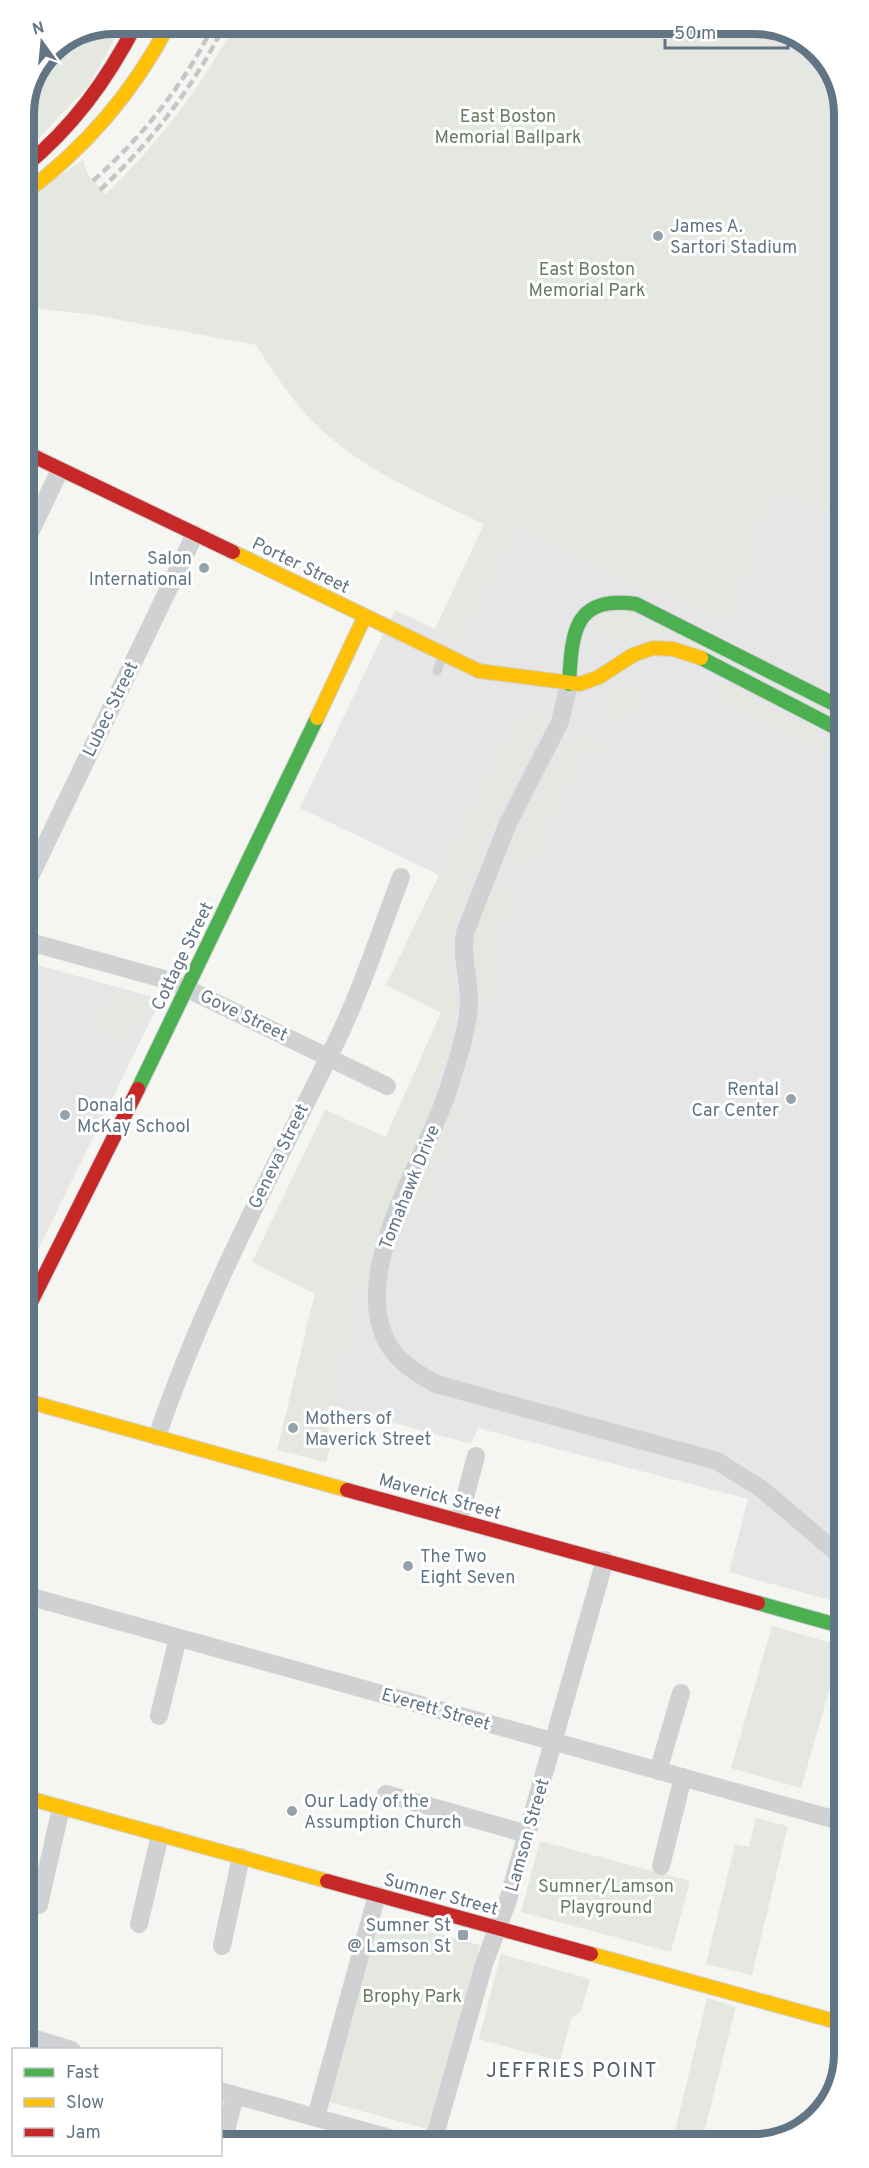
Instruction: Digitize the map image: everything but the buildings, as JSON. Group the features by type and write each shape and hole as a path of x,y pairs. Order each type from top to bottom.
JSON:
{"main road":[{"path":"35,158 62,135 96,93 130,34"},
{"path":"35,185 77,152 135,84 163,34"},
{"name":"Porter Street","path":"35,457 484,672 569,684 596,679 618,663 641,651 678,649 735,675 834,727"},
{"path":"569,684 574,634 584,614 596,604 619,601 636,604 834,704"},
{"name":"Cottage Street","path":"35,1294 187,988 365,616"},
{"path":"574,634 576,646 591,663 618,663"},
{"name":"Maverick Street","path":"35,1403 834,1624"},
{"name":"Sumner Street","path":"35,1800 834,2021"}],"street":[{"path":"35,522 60,470"},
{"name":"Lubec Street","path":"35,866 195,534"},
{"name":"Tomahawk Drive","path":"569,684 560,722 508,823 465,933 463,950 469,1010 448,1090 382,1247 376,1284 381,1322 388,1343 400,1360 436,1384 717,1461 763,1490 834,1550"},
{"name":"Geneva Street","path":"157,1437 177,1381 242,1230 349,1013 401,877"},
{"name":"Gove Street","path":"35,943 171,981 387,1086"},
{"path":"459,1520 476,1456"},
{"name":"Lamson Street","path":"435,2134 484,1964 508,1900 605,1560"},
{"name":"Everett Street","path":"35,1598 834,1819"},
{"path":"159,1716 178,1638"},
{"path":"658,1770 681,1693"},
{"path":"661,1866 683,1778"},
{"path":"386,1794 527,1834"},
{"path":"39,1905 61,1808"},
{"path":"139,1924 160,1835"},
{"path":"222,1946 241,1857"},
{"path":"316,2117 377,1895"},
{"path":"35,2039 68,2048"},
{"path":"224,2133 228,2093 374,2133"}],"lane":[{"path":"436,671 444,654"}],"shaded area":[{"path":"757,35 780,39 803,51 821,70 829,87"},
{"path":"768,492 834,509 834,1601 729,1572 748,1499 478,1428 471,1444 329,1405 345,1342 305,1331 328,1248 385,1138 442,1013 386,985 439,875 300,808 395,610 460,641 515,522 635,583 679,601 730,617"},
{"name":"Donald McKay School","path":"35,964 161,999 35,1256"}],"green space":[{"path":"117,34 89,85 35,142 37,94 47,72 72,72 72,46 89,39"},
{"name":"East Boston Memorial Park","path":"229,34 757,35 829,87 834,115 834,509 768,492 730,617 679,601 635,583 515,522 460,641 435,629 484,524 378,471 331,438 309,418 290,395 256,345 94,315 35,308 35,191 83,160 88,175 105,195 143,156 177,115"},
{"path":"624,611 683,640 654,635 618,643 605,639 598,621 601,615"},
{"path":"620,682 639,695 624,719 610,713 604,705 606,693"},
{"path":"722,684 759,702 829,743 827,748 808,743 715,699"},
{"path":"520,715 546,715 468,875 475,879 457,914 449,951 457,1007 424,1126 367,1257 325,1423 333,1438 326,1462 277,1450 315,1294 252,1262 325,1110 386,1137 442,1010 389,984"},
{"path":"580,740 593,740 609,747 606,752 584,749 529,865 515,862 511,858 512,850 559,756 569,745"},
{"path":"498,888 516,894 506,908 488,975 494,978 450,1137 419,1208 413,1205 413,1202 445,1130 478,1011 473,935 491,892"},
{"path":"110,991 147,1002 134,1030 127,1028 120,1042 96,1031 104,1024 103,1015 109,1005"},
{"path":"772,1626 834,1644 834,1674 801,1788 731,1768"},
{"path":"756,1818 788,1826 752,1975 706,1964 735,1844 749,1847"},
{"name":"Sumner/Lamson Playground","path":"540,1841 690,1881 671,1952 521,1912"},
{"name":"Brophy Park","path":"381,1918 480,1945 427,2129 329,2102"},
{"path":"501,1954 590,1979 581,2011 571,2018 560,2061 479,2039"},
{"path":"707,1998 736,2007 704,2134 674,2134"}],"railway":[{"path":"93,181 129,146 161,109 176,89 208,34"},
{"path":"100,190 137,152 170,113 220,34"}],"traffic: fast":[{"path":"569,684 575,634 580,622 588,612 599,606 615,603 636,604 834,704"},
{"path":"701,658 834,727"},
{"path":"138,1089 317,718"},
{"path":"758,1603 834,1624"}],"traffic: slow":[{"path":"35,185 88,138 124,96 163,34"},
{"path":"233,552 479,671 580,684 599,677 633,655 653,648 673,649 701,658"},
{"path":"317,718 365,616"},
{"path":"35,1403 347,1490"},
{"path":"35,1800 327,1881"},
{"path":"591,1954 834,2021"}],"traffic: jam":[{"path":"35,158 58,136 88,101 131,34"},
{"path":"35,457 233,552"},
{"path":"35,1294 138,1089"},
{"path":"347,1490 758,1603"},
{"path":"327,1881 591,1954"}],"place":[{"name":"James A. Sartori Stadium","path":"658,236"},
{"name":"Salon International","path":"204,568"},
{"name":"Rental Car Center","path":"791,1099"},
{"name":"Donald McKay School","path":"65,1115"},
{"name":"Mothers of Maverick Street","path":"293,1428"},
{"name":"The Two Eight Seven","path":"408,1566"},
{"name":"Our Lady of the Assumption Church","path":"292,1811"},
{"name":"Sumner St @ Lamson St","path":"463,1935"}],"district":[{"name":"JEFFRIES POINT","path":"572,2070"}],"park label":[{"name":"East Boston Memorial Ballpark","path":"508,126"}]}
